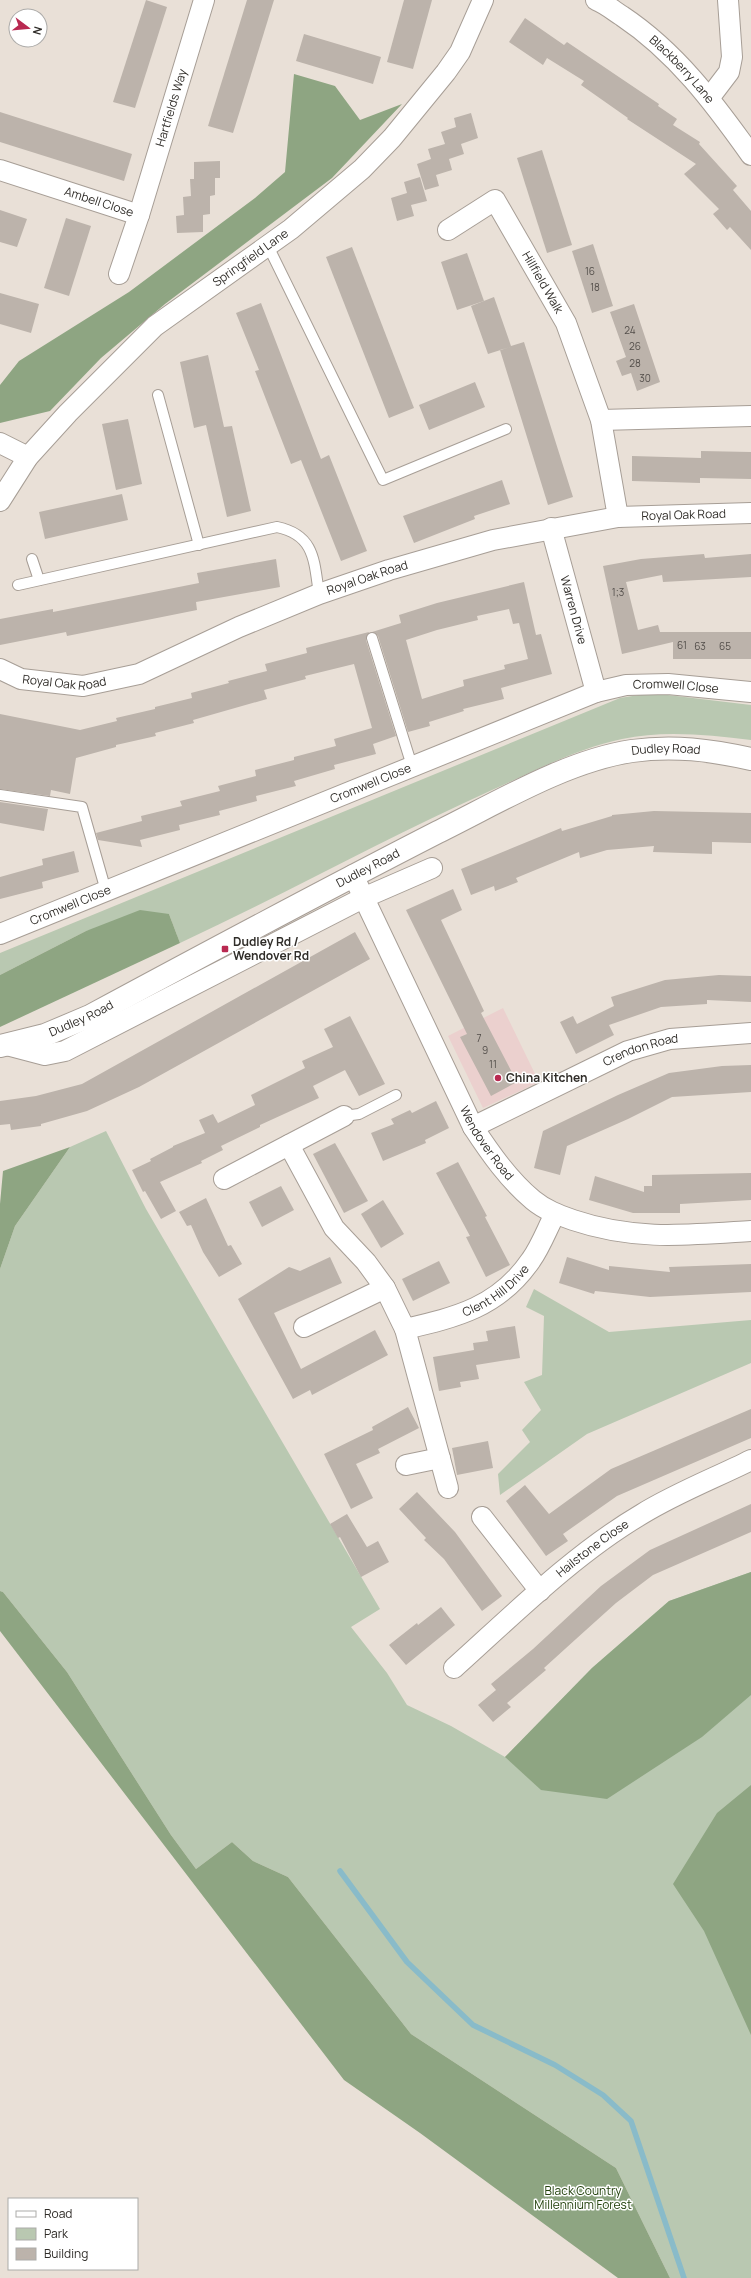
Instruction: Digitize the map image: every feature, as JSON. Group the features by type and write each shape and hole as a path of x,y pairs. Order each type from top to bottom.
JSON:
{"main road":[{"name":"Dudley Road","path":"4,1045 45,1035 90,1016 353,875 535,783 595,760 631,751 674,747 706,750 751,759"}],"street":[{"name":"Hartfields Way","path":"139,215 204,0"},
{"name":"Springfield Lane","path":"0,501 28,457 68,414 155,326 268,246 362,169 392,138 438,83 460,52 483,0"},
{"name":"Blackberry Lane","path":"596,0 640,28 678,63 710,97 751,155"},
{"path":"710,97 729,72 732,57 728,0"},
{"name":"Ambell Close","path":"0,170 139,215 120,274"},
{"name":"Hillfield Walk","path":"448,230 495,200 566,323 601,420 618,517"},
{"path":"601,420 751,416"},
{"path":"0,443 28,457"},
{"name":"Royal Oak Road","path":"0,669 20,679 83,686 139,674 239,627 320,594 404,565 494,540 552,528 618,517 751,513"},
{"name":"Warren Drive","path":"552,528 596,692"},
{"name":"Cromwell Close","path":"0,934 596,692 626,685 668,684 751,692"},
{"path":"4,1045 45,1055 65,1052 363,898 432,868"},
{"name":"Wendover Road","path":"353,875 473,1127 493,1158 533,1200 555,1214 595,1228 636,1235 662,1236 751,1231"},
{"name":"Crendon Road","path":"473,1127 628,1051 670,1039 751,1033"},
{"path":"224,1179 344,1116"},
{"path":"289,1145 334,1228 366,1262 385,1288 405,1329 448,1488"},
{"name":"Clent Hill Drive","path":"405,1329 437,1321 489,1302 512,1284 532,1260 555,1214"},
{"path":"304,1327 385,1288"},
{"path":"406,1465 440,1458"},
{"name":"Hailstone Close","path":"454,1668 540,1591 608,1536 642,1514 751,1460"},
{"path":"482,1517 540,1591"}],"lane":[{"path":"268,246 384,480 506,429"},
{"path":"158,395 199,545"},
{"path":"18,585 277,527 291,530 301,536 312,553 320,594"},
{"path":"32,559 39,580"},
{"path":"372,638 412,766"},
{"path":"0,796 82,807 106,891"},
{"path":"344,1116 358,1114 396,1095"}],"shaded area":[{"path":"503,1008 539,1082 483,1108 448,1036"}],"green space":[{"path":"294,74 335,86 360,120 402,104 332,178 165,304 101,358 50,411 0,423 0,385 19,361 129,292 255,198 285,172"},
{"path":"651,693 751,705 751,740 702,735 670,734 638,736 605,743 539,768 452,808 180,943 169,914 86,931 0,975 0,953 620,698"},
{"path":"140,910 169,914 180,943 0,1027 0,975 86,931"},
{"path":"106,1131 146,1209 380,1609 351,1627 387,1673 407,1705 451,1726 505,1757 592,1668 669,1601 751,1572 751,2278 670,2278 616,2168 411,2034 288,1877 253,1861 232,1842 196,1869 171,1835 67,1672 3,1592 0,1591 0,1269 15,1226 70,1147"},
{"path":"70,1147 15,1226 0,1269 0,1204 3,1171"},
{"path":"534,1289 609,1332 751,1320 751,1363 587,1434 500,1495 498,1474 530,1442 522,1430 541,1410 524,1382 542,1375 544,1316 526,1307"},
{"path":"751,1572 751,1695 702,1737 607,1799 541,1790 505,1757 592,1668 669,1601"},
{"name":"Black Country Millennium Forest","path":"0,1591 3,1592 67,1672 171,1835 196,1869 232,1842 253,1861 288,1877 411,2034 616,2168 670,2278 618,2278 420,2133 344,2080 0,1631"},
{"path":"751,1785 751,2035 704,1931 673,1884 717,1813"}],"building":[{"path":"146,0 167,7 135,108 113,102"},
{"path":"247,0 274,0 233,133 208,126"},
{"path":"404,0 432,0 413,69 387,62"},
{"path":"525,18 564,45 567,42 659,104 658,106 677,119 673,125 700,142 699,144 737,186 733,190 751,211 751,250 730,227 727,230 713,214 719,209 684,174 696,164 627,119 628,118 581,85 584,81 547,58 543,65 509,42"},
{"path":"304,34 381,57 373,84 296,61"},
{"path":"0,112 132,154 124,181 0,142"},
{"path":"471,113 478,138 461,144 464,154 449,159 452,170 436,175 439,186 425,190 417,164 431,159 428,149 445,144 441,132 456,127 454,118"},
{"path":"542,150 572,245 547,253 517,158"},
{"path":"220,161 220,178 215,178 215,195 210,196 210,214 203,215 203,232 177,233 176,216 184,215 183,197 191,196 190,179 194,179 194,162"},
{"path":"420,177 427,201 411,205 414,216 397,221 391,198 407,193 404,182"},
{"path":"0,210 27,219 17,247 0,242"},
{"path":"66,218 91,226 69,296 44,288"},
{"path":"593,244 613,306 592,313 572,251"},
{"path":"352,247 414,408 389,418 326,257"},
{"path":"467,253 484,301 457,310 441,262"},
{"path":"0,293 39,304 31,333 0,324"},
{"path":"494,297 511,346 524,342 573,497 548,505 500,350 488,354 471,306"},
{"path":"261,303 321,459 329,455 367,551 341,561 301,460 291,464 255,371 259,370 236,313"},
{"path":"634,304 660,382 637,391 631,373 622,376 616,361 626,357 610,312"},
{"path":"208,355 224,427 232,426 251,511 227,517 206,425 194,428 180,362"},
{"path":"475,382 485,407 429,430 419,405"},
{"path":"128,419 142,484 116,490 102,424"},
{"path":"701,451 751,452 751,479 700,478 700,483 632,481 632,456 701,458"},
{"path":"502,480 510,504 474,516 475,519 414,543 403,516"},
{"path":"122,494 128,520 45,539 39,512"},
{"path":"704,554 705,558 751,554 751,577 663,582 662,575 626,582 638,630 658,625 660,632 751,632 751,659 673,659 673,642 622,654 603,566 641,559"},
{"path":"276,559 280,587 196,602 197,610 67,636 66,632 0,645 0,619 53,609 53,612 199,583 197,573"},
{"path":"524,582 536,635 541,634 552,674 501,688 504,699 463,709 464,711 429,722 430,726 408,732 378,636 372,632 401,623 399,615 437,603","holes":["509,609 513,624 519,623 528,659 504,665 505,669 463,680 464,686 422,699 406,640 437,630 478,620 477,616"]},
{"path":"369,632 366,640 396,736 373,744 376,754 334,765 335,769 294,781 296,786 256,796 257,801 219,811 220,815 179,825 180,830 140,840 142,847 98,840 96,833 142,821 141,816 182,806 180,801 220,791 218,786 256,776 255,770 294,760 294,757 336,746 334,739 372,728 354,664 305,676 306,679 264,690 267,699 193,720 194,723 155,733 156,736 116,745 116,747 76,758 70,794 51,790 50,796 0,789 0,714 80,730 117,721 116,718 155,709 155,707 192,698 191,693 229,683 228,681 267,671 265,664 307,653 306,648"},
{"path":"0,802 48,809 44,831 0,823"},
{"path":"654,811 751,813 751,843 712,842 712,854 653,852 654,846 607,850 580,858 579,852 516,878 518,882 495,891 494,886 471,895 461,869 561,828 562,831 612,815"},
{"path":"74,851 79,872 42,882 43,888 0,899 0,877 43,865 42,859"},
{"path":"453,889 462,910 441,920 484,1011 481,1013 517,1082 491,1096 460,1037 467,1034 406,910"},
{"path":"355,932 370,959 139,1087 87,1111 41,1124 41,1126 11,1130 10,1124 0,1125 0,1101 36,1096 82,1084"},
{"path":"719,975 751,976 751,1002 707,1000 707,1004 661,1007 609,1025 614,1035 576,1054 560,1022 573,1016 577,1024 614,1006 611,997 665,980"},
{"path":"350,1016 385,1084 359,1096 345,1070 313,1086 319,1098 260,1125 260,1127 221,1146 223,1150 201,1161 202,1163 160,1182 176,1211 161,1219 145,1191 143,1192 132,1170 151,1161 150,1159 173,1146 205,1133 199,1120 213,1114 218,1123 255,1105 251,1095 305,1068 302,1061 333,1047 324,1029"},
{"path":"751,1065 751,1092 672,1097 628,1119 567,1146 560,1175 534,1168 543,1131 618,1095 669,1073 722,1066"},
{"path":"436,1101 449,1128 425,1140 426,1143 383,1161 371,1133 394,1124 391,1119 410,1110 412,1113"},
{"path":"335,1143 368,1201 344,1213 313,1154"},
{"path":"458,1162 487,1216 485,1217 510,1265 486,1277 466,1237 470,1236 436,1173"},
{"path":"751,1173 751,1200 680,1204 680,1213 633,1213 589,1200 595,1176 644,1192 644,1186 652,1186 652,1175"},
{"path":"281,1186 294,1210 262,1227 249,1202"},
{"path":"206,1198 228,1246 231,1245 242,1264 219,1277 203,1252 191,1225 187,1226 179,1212"},
{"path":"383,1200 404,1234 381,1248 361,1214"},
{"path":"330,1257 342,1283 274,1313 301,1369 375,1330 388,1355 312,1395 310,1390 293,1399 238,1299 289,1267 300,1271"},
{"path":"567,1257 609,1270 609,1266 670,1272 669,1267 751,1264 751,1292 650,1297 595,1291 594,1294 559,1283"},
{"path":"439,1261 450,1283 413,1301 402,1279"},
{"path":"515,1326 520,1358 476,1365 479,1379 460,1382 461,1387 439,1391 433,1357 474,1350 473,1343 488,1341 486,1331"},
{"path":"408,1407 419,1428 378,1449 380,1453 356,1464 373,1498 351,1509 324,1454 373,1430 372,1427"},
{"path":"751,1409 751,1438 617,1496 563,1534 568,1541 546,1556 506,1501 525,1485 549,1514 611,1469"},
{"path":"488,1441 493,1468 457,1475 452,1448"},
{"path":"417,1492 455,1532 502,1596 482,1611 444,1559 424,1540 426,1538 399,1509"},
{"path":"751,1504 751,1532 653,1575 616,1603 544,1668 546,1670 507,1703 511,1707 493,1722 478,1705 496,1690 491,1684 533,1649 601,1586 650,1550"},
{"path":"347,1514 367,1547 378,1541 389,1562 361,1577 340,1537 338,1538 330,1524"},
{"path":"441,1607 455,1625 406,1665 389,1645 417,1623 418,1625"}],"waterway":[{"path":"340,1871 407,1962 473,2025 555,2065 603,2095 631,2121 684,2278"}],"place":[{"name":"Dudley Rd / Wendover Rd","path":"225,949"},
{"name":"China Kitchen","path":"498,1078"}]}
